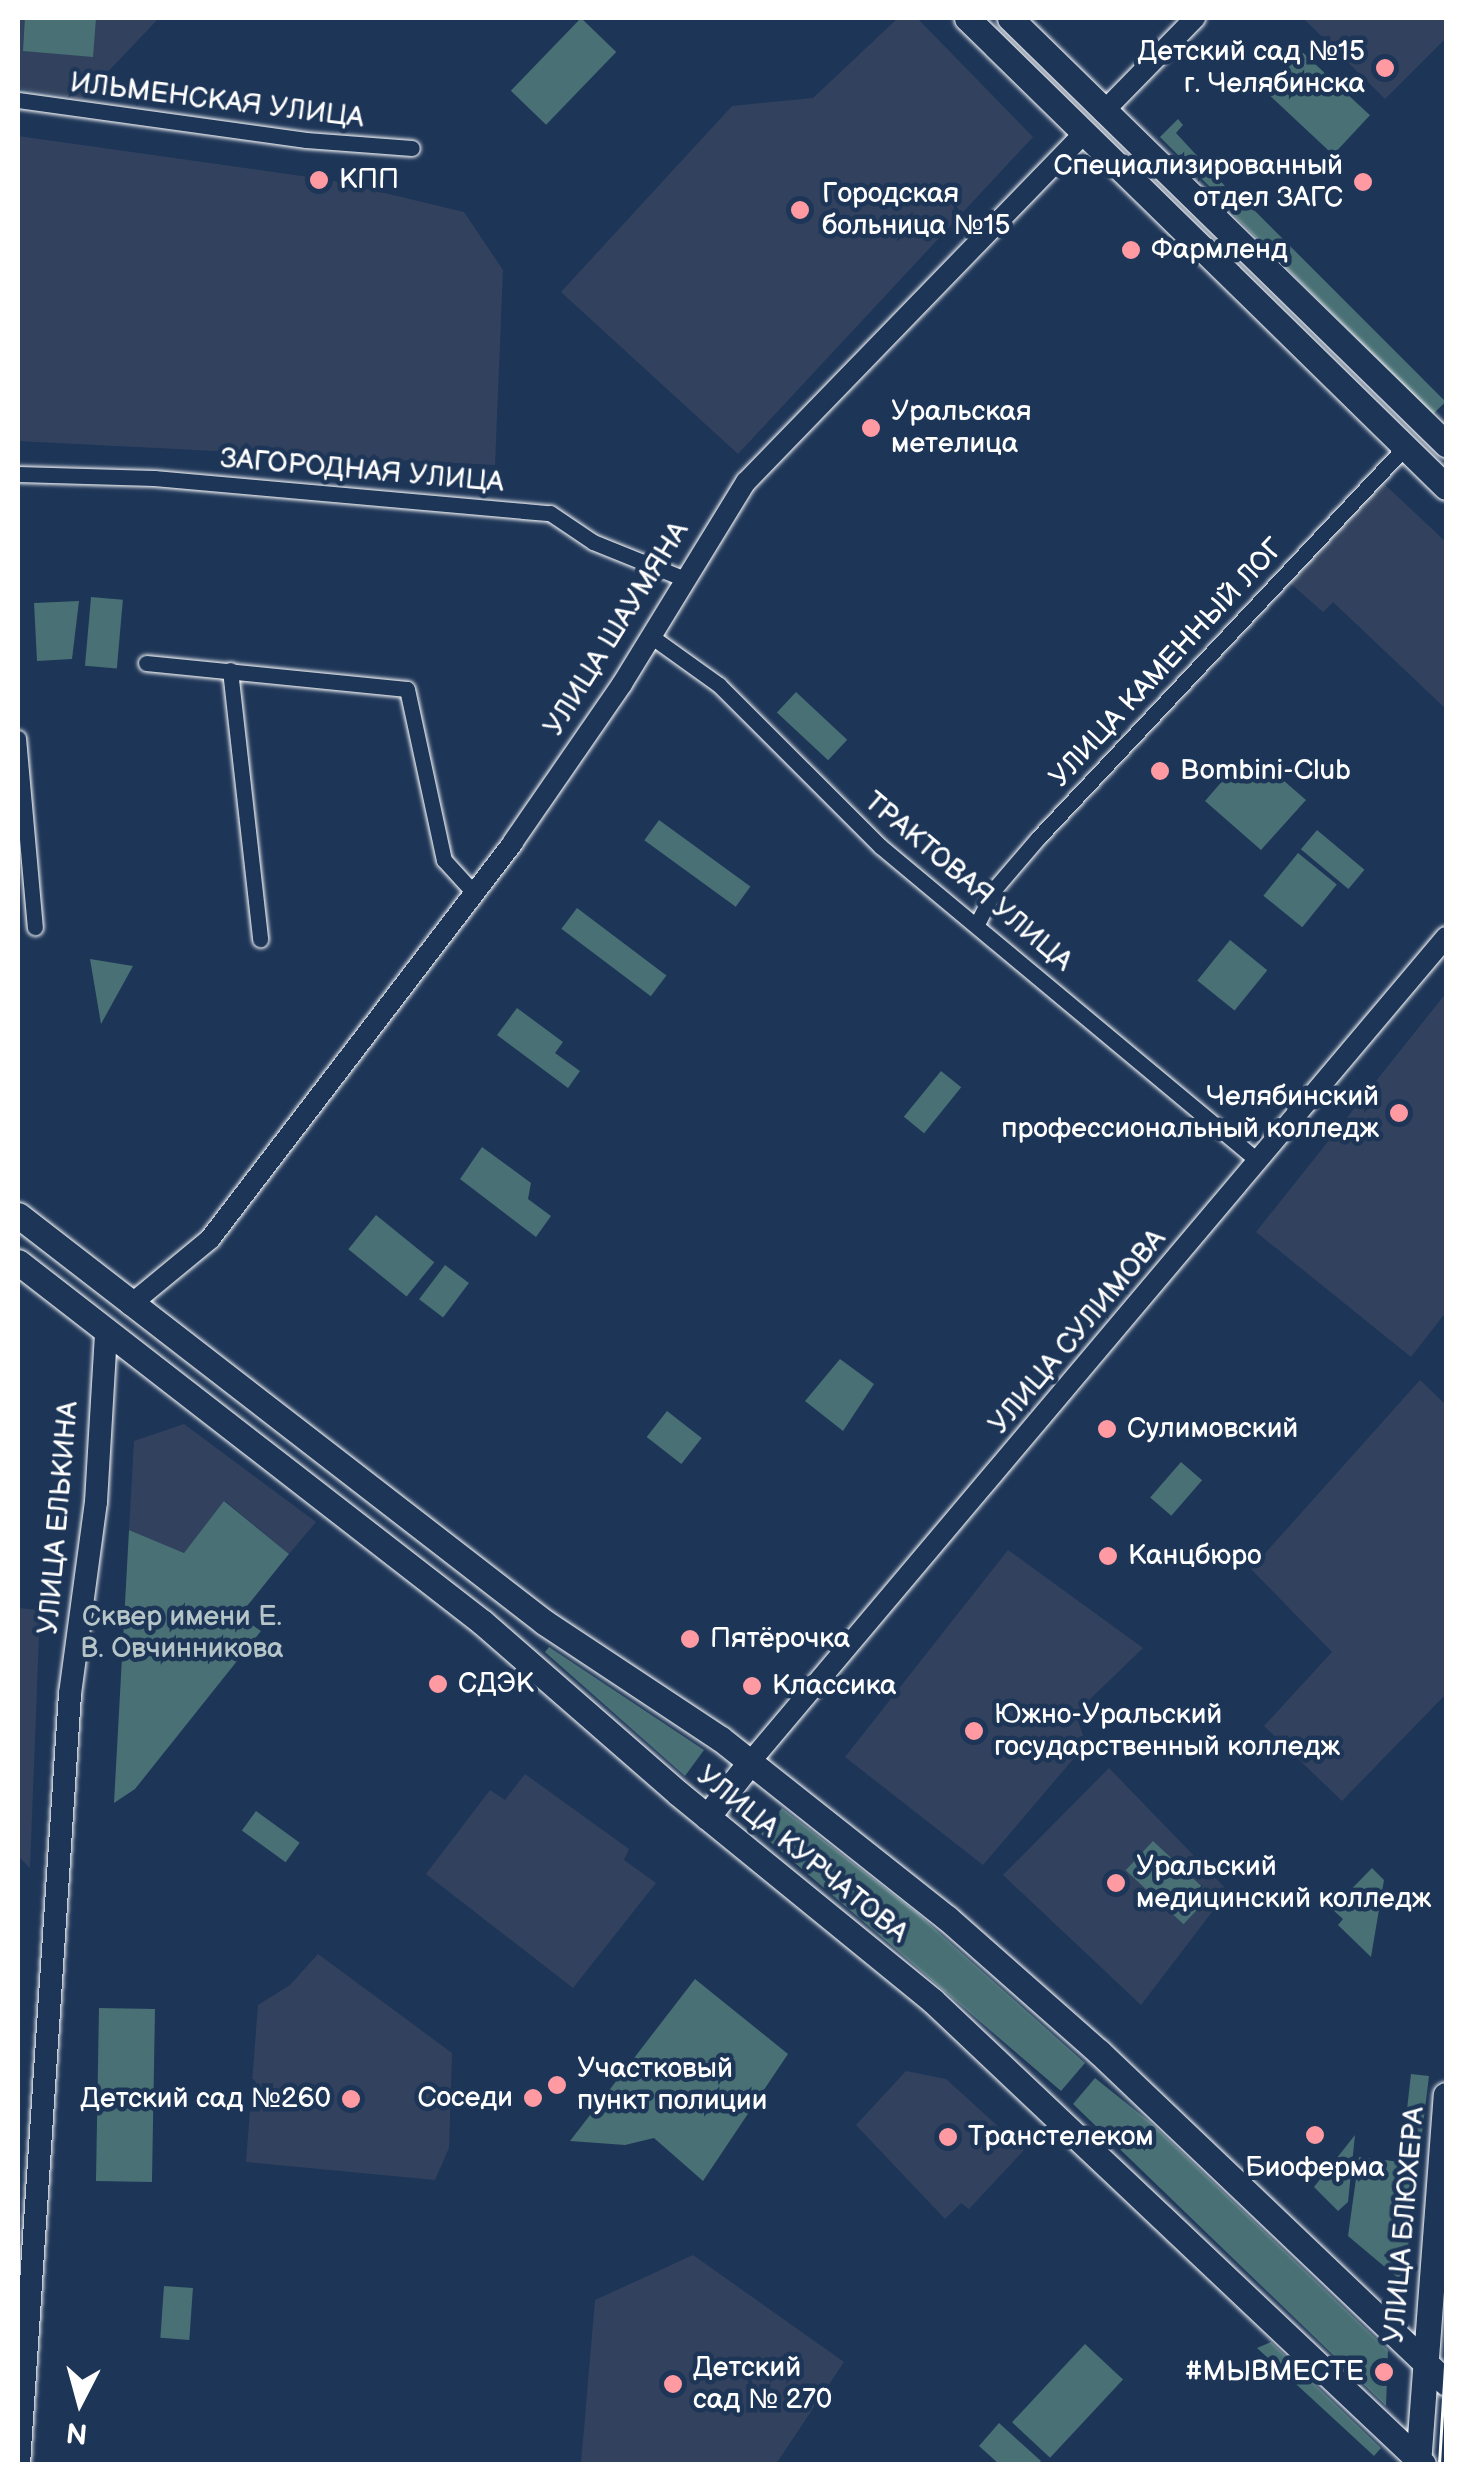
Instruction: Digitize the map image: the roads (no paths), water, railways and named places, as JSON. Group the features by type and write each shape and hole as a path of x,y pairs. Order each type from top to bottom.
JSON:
{"main road":[{"path":"967,18 1446,487"},
{"path":"1010,18 1446,444"},
{"name":"УЛИЦА ШАУМЯНА","path":"1082,134 1103,112"},
{"name":"УЛИЦА КУРЧАТОВА","path":"18,1214 130,1305 544,1622 750,1761 1024,1983 1446,2383"},
{"name":"УЛИЦА КУРЧАТОВА","path":"18,1262 482,1622 707,1817 946,2012 1420,2463"},
{"path":"106,1333 130,1305"},
{"name":"УЛИЦА ЕЛЬКИНА","path":"19,2464 70,1694 96,1502 106,1333"},
{"path":"707,1817 750,1761"},
{"name":"УЛИЦА БЛЮХЕРА","path":"1420,2463 1424,2360 1446,2095"}],"street":[{"name":"УЛИЦА ШАУМЯНА","path":"1103,112 1196,18"},
{"name":"ИЛЬМЕНСКАЯ УЛИЦА","path":"18,100 306,140 412,148"},
{"name":"УЛИЦА ШАУМЯНА","path":"130,1305 210,1239 474,894 652,637 746,482 1082,134"},
{"name":"УЛИЦА КАМЕННЫЙ ЛОГ","path":"978,922 996,887 1038,838 1405,447"},
{"name":"ЗАГОРОДНАЯ УЛИЦА","path":"18,474 186,481 550,512 593,542 686,579"},
{"name":"ТРАКТОВАЯ УЛИЦА","path":"652,637 719,686 880,846 978,922 1258,1161"},
{"path":"146,663 407,689 444,860 474,894"},
{"path":"230,670 260,938"},
{"path":"18,738 36,927"},
{"name":"УЛИЦА СУЛИМОВА","path":"750,1761 1446,938"}],"tram line":[{"path":"1439,2464 1446,2350"}],"place":[{"name":"Детский сад №15 г. Челябинска","path":"1385,68"},
{"name":"КПП","path":"319,180"},
{"name":"Специализированный отдел ЗАГС","path":"1363,182"},
{"name":"Городская больница №15","path":"800,210"},
{"name":"Фармленд","path":"1131,250"},
{"name":"Уральская метелица","path":"871,428"},
{"name":"Bombini-Club","path":"1160,771"},
{"name":"Челябинский профессиональный колледж","path":"1399,1113"},
{"name":"Сулимовский","path":"1107,1429"},
{"name":"Канцбюро","path":"1108,1556"},
{"name":"Пятёрочка","path":"690,1639"},
{"name":"СДЭК","path":"438,1684"},
{"name":"Классика","path":"752,1686"},
{"name":"Южно-Уральский государственный колледж","path":"974,1731"},
{"name":"Уральский медицинский колледж","path":"1116,1883"},
{"name":"Участковый пункт полиции","path":"557,2085"},
{"name":"Соседи","path":"533,2098"},
{"name":"Детский сад №260","path":"351,2099"},
{"name":"Биоферма","path":"1315,2135"},
{"name":"Транстелеком","path":"948,2137"},
{"name":"#МЫВМЕСТЕ","path":"1384,2372"},
{"name":"Детский сад № 270","path":"673,2384"}],"park label":[{"name":"Сквер имени Е. В. Овчинникова","path":"182,1633"}]}
